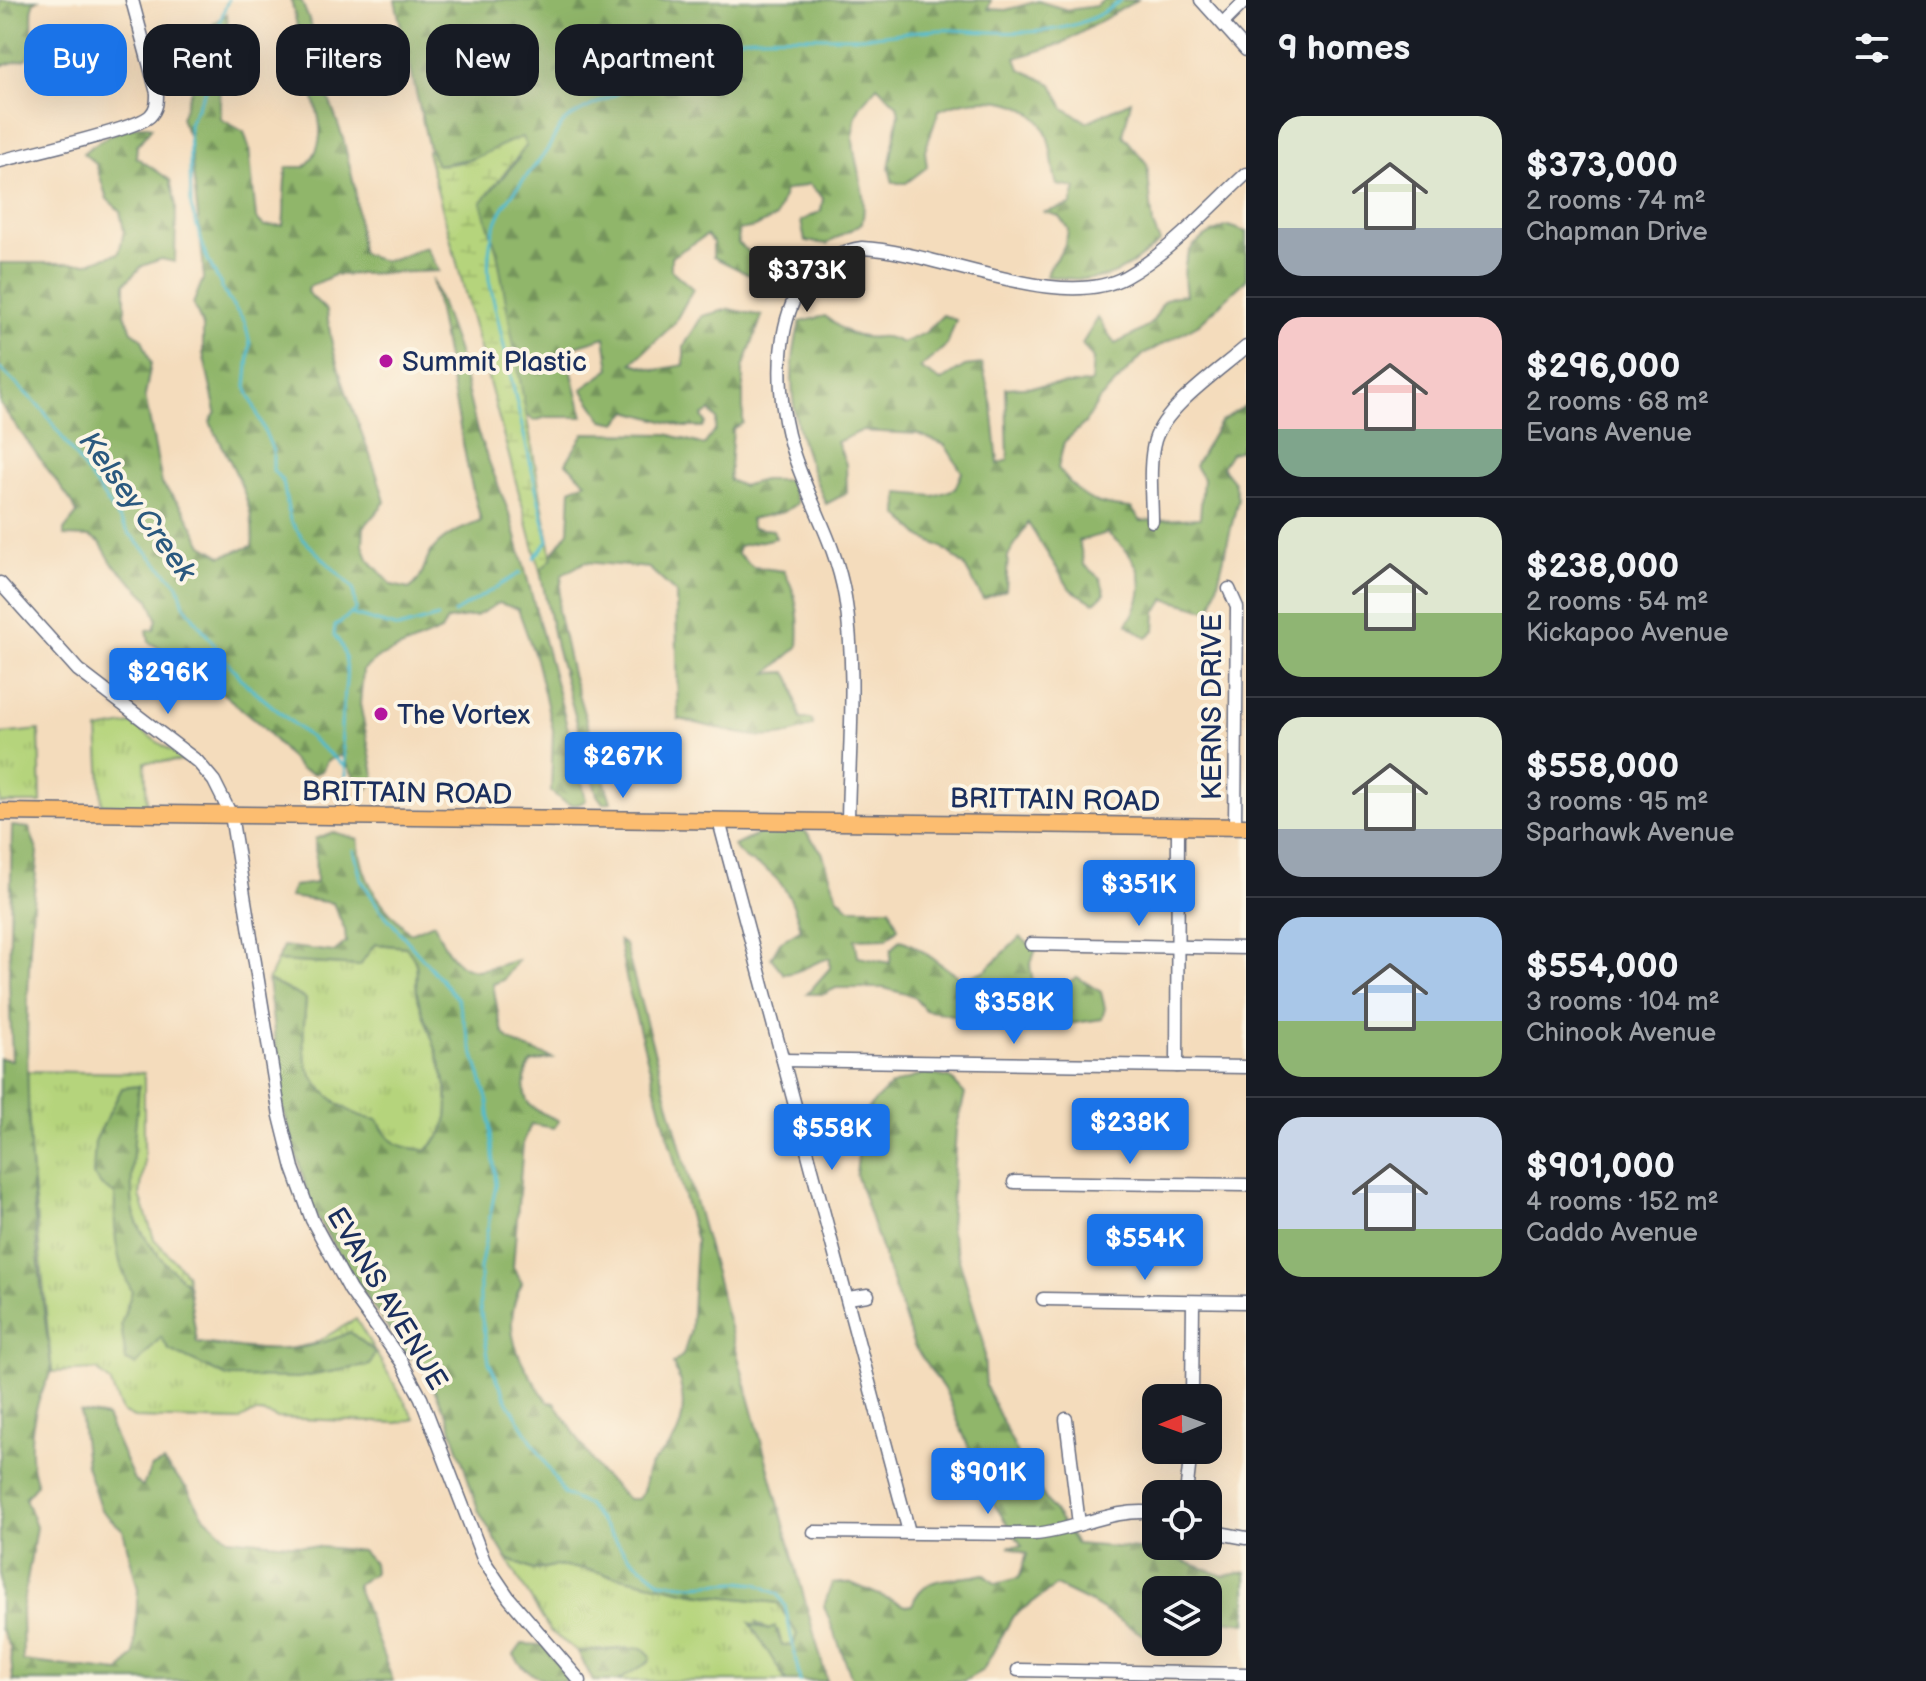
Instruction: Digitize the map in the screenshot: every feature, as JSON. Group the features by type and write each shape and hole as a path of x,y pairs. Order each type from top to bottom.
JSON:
{"main road":[{"name":"BRITTAIN ROAD","path":"0,812 1241,826"}],"street":[{"path":"0,161 128,126 150,116 157,101 132,0"},
{"path":"1201,0 1246,50"},
{"path":"1223,23 1246,0"},
{"path":"848,821 850,658 845,599 828,535 791,447 782,395 789,313 802,283 814,268 833,256 862,248 1056,288 1093,288 1138,269 1246,174"},
{"path":"1152,521 1153,452 1159,430 1177,408 1246,347"},
{"name":"EVANS AVENUE","path":"0,583 64,656 127,709 198,762 214,781 231,815 280,1116 312,1220 350,1290 401,1361 421,1398 484,1561 509,1598 580,1681"},
{"name":"KERNS DRIVE","path":"1229,589 1237,607 1241,826"},
{"path":"719,821 909,1532"},
{"path":"1177,1066 1178,827"},
{"path":"1031,944 1246,948"},
{"path":"783,1060 1246,1067"},
{"path":"1014,1182 1246,1185"},
{"path":"848,1298 868,1295"},
{"path":"1043,1299 1246,1302"},
{"path":"1192,1384 1193,1303"},
{"path":"1066,1419 1079,1524"},
{"path":"814,1532 1034,1534 1116,1512 1142,1513"},
{"path":"1222,1534 1246,1538"},
{"path":"1018,1670 1246,1674"}],"green space":[{"path":"0,0 38,0 33,3 32,24 24,24 24,60 0,66"},
{"path":"291,0 301,0 311,24 296,24"},
{"path":"395,0 991,0 988,9 1006,10 1038,1 1068,10 1096,6 1104,0 1137,0 1061,44 1016,58 1020,69 1052,84 1064,108 1087,122 1131,101 1123,135 1147,164 1153,225 1160,242 1119,271 1096,279 1046,276 1062,251 1068,229 1059,216 1045,212 1071,205 1076,188 1057,185 1048,139 1042,125 1032,114 1008,102 994,100 965,102 939,110 925,151 927,167 906,183 893,183 889,168 899,114 897,105 877,86 859,108 854,125 853,139 863,195 862,223 827,244 805,241 801,221 821,211 823,198 809,184 785,191 776,217 755,227 739,230 738,243 777,274 772,286 713,257 713,242 707,235 671,257 671,270 693,289 674,324 632,363 656,370 684,365 684,346 702,316 729,309 762,316 743,368 743,423 733,429 729,480 742,486 763,480 789,480 797,503 784,512 750,519 752,528 773,530 776,538 739,546 737,553 753,567 784,571 789,580 797,608 798,647 768,673 786,672 792,682 801,719 811,719 813,725 780,736 763,736 678,719 676,593 649,568 585,562 562,575 558,611 572,674 611,802 603,803 597,795 556,647 540,571 569,531 571,489 586,482 566,463 584,433 667,434 704,445 715,430 717,419 710,411 702,416 706,423 703,427 684,427 628,411 617,423 603,420 582,389 610,369 605,337 566,349 583,417 547,417 534,421 524,413 497,252 481,202 519,158 507,142 486,156 437,165 429,149 410,66 410,24 400,24"},
{"path":"227,14 228,24 214,24"},
{"path":"189,96 220,96 221,119 244,132 249,147 256,218 264,226 283,225 287,167 305,167 314,156 320,133 313,96 328,96 343,138 355,189 361,252 386,260 426,247 439,271 334,275 309,287 307,292 327,311 336,361 385,502 364,527 363,544 368,559 392,585 409,589 419,579 432,551 441,541 481,521 469,475 432,279 458,352 477,431 511,518 586,800 576,805 568,804 551,792 553,730 536,659 518,609 499,603 476,616 447,620 441,631 379,657 363,670 360,704 375,779 368,789 357,781 341,755 327,761 322,771 314,774 300,769 261,725 210,683 205,689 188,675 194,668 149,642 147,630 154,629 157,619 149,599 112,563 100,542 90,537 64,536 64,530 77,514 73,504 0,404 0,263 88,263 119,253 124,231 120,211 107,199 96,164 83,153 106,137 125,129 152,127 137,146 136,157 170,180 176,205 175,262 161,259 142,266 125,283 125,314 132,331 142,339 151,363 145,396 162,484 184,510 203,545 222,556 252,546 253,530 246,498 210,422 216,412 203,353 203,326 193,304 203,279 203,261 189,137 181,118"},
{"path":"522,137 526,146 481,203 497,252 552,558 540,571 427,152 429,149 437,165 452,164"},
{"path":"1228,226 1246,232 1246,280 1199,324 1143,355 1099,400 1085,423 1064,442 1058,468 1074,488 1089,499 1131,508 1141,521 1200,518 1203,479 1195,466 1220,422 1246,405 1246,449 1231,453 1222,467 1234,482 1238,499 1211,611 1165,599 1156,613 1155,630 1147,638 1127,624 1135,610 1141,586 1135,563 1118,543 1107,533 1079,541 1084,565 1100,578 1105,593 1094,603 1070,589 1028,523 1008,556 1006,590 983,599 964,565 942,547 921,537 898,514 899,493 934,496 955,489 962,472 945,445 918,434 861,431 837,442 846,464 847,493 826,504 807,459 795,416 792,371 800,322 825,316 853,335 883,337 902,343 925,333 943,315 956,320 947,345 920,368 941,381 965,366 982,364 992,405 998,464 1008,460 1006,388 1091,383 1093,359 1082,344 1098,318 1115,344 1138,333 1155,318 1165,301 1186,295 1184,269 1190,250 1204,237"},
{"path":"131,724 186,761 145,762 147,806 102,804 98,730"},
{"path":"39,730 41,803 0,803 0,734"},
{"path":"12,826 29,828 38,853 28,983 28,1113 37,1243 52,1372 40,1397 32,1426 31,1457 37,1484 25,1498 36,1527 22,1610 23,1661 120,1672 134,1655 138,1589 123,1530 101,1510 86,1465 80,1412 106,1417 134,1480 143,1486 151,1468 163,1462 186,1487 204,1516 228,1538 362,1551 373,1563 374,1573 356,1585 393,1681 13,1681 10,1647 0,1628 0,1058 12,1060 9,981"},
{"path":"805,831 822,852 837,896 849,908 890,908 898,928 887,938 855,939 858,957 890,963 891,950 900,940 963,979 986,970 1020,937 1036,949 1030,966 1034,988 1057,990 1077,977 1101,992 1105,1008 1102,1019 1047,1027 970,1026 952,1015 925,1010 913,996 884,988 836,988 824,994 807,994 830,968 830,958 784,974 771,958 780,942 801,929 793,906 776,879 746,859 734,846 760,833"},
{"path":"333,832 358,839 363,869 374,892 410,933 434,923 444,945 459,964 474,970 518,960 503,980 493,984 499,1019 512,1042 553,1058 531,1063 525,1078 525,1090 527,1101 533,1107 559,1121 554,1128 531,1124 523,1143 513,1267 522,1283 515,1301 512,1332 521,1360 529,1373 548,1402 555,1403 600,1473 628,1499 638,1499 650,1466 673,1441 681,1423 682,1392 673,1364 683,1355 691,1330 696,1241 628,987 619,941 625,945 827,1681 786,1681 750,1623 768,1630 775,1627 782,1645 793,1646 797,1634 778,1603 694,1593 584,1569 555,1566 533,1570 507,1559 479,1512 447,1415 421,1364 406,1354 348,1270 312,1208 283,1108 268,980 306,999 303,1038 306,1063 330,1097 353,1113 378,1120 397,1144 418,1149 427,1150 438,1139 447,1116 448,1100 441,1064 418,998 417,967 406,947 375,944 359,966 277,961 283,946 334,952 346,942 345,930 333,903 289,897 293,886 316,883 315,839"},
{"path":"375,944 406,947 417,967 418,998 441,1064 448,1100 443,1131 427,1150 397,1144 378,1120 353,1113 330,1097 306,1063 303,1031 306,999 268,980 277,961 358,966"},
{"path":"25,1071 144,1073 144,1165 140,1195 154,1239 186,1273 197,1343 279,1351 313,1344 356,1319 415,1419 397,1423 276,1418 257,1413 239,1421 134,1418 122,1412 110,1382 97,1370 52,1372"},
{"path":"925,1073 950,1078 965,1094 956,1129 950,1229 983,1339 986,1387 1024,1467 1076,1544 1142,1549 1142,1560 1180,1560 1224,1576 1246,1572 1246,1623 1222,1620 1222,1576 1142,1576 1142,1634 1056,1586 1013,1616 983,1670 964,1681 853,1681 824,1606 832,1583 851,1583 905,1606 912,1605 917,1594 933,1582 984,1574 996,1584 1019,1578 1027,1554 1008,1546 1022,1546 989,1497 946,1392 914,1346 856,1174 863,1113 890,1086"},
{"path":"139,1086 132,1175 134,1209 141,1231 153,1248 188,1284 197,1343 275,1350 312,1345 350,1332 375,1352 370,1365 298,1378 227,1377 169,1350 161,1337 136,1365 126,1361 121,1324 132,1291 118,1256 115,1194 102,1186 93,1175 95,1141 122,1088"},
{"path":"507,1559 533,1570 555,1566 584,1569 694,1593 778,1603 797,1634 793,1646 782,1645 778,1630 769,1630 757,1623 786,1681 617,1681 640,1665 628,1648 578,1652 550,1631"},
{"path":"522,1644 542,1645 571,1681 545,1679 531,1674 514,1655"},
{"path":"643,1648 651,1656 649,1662 617,1681 593,1681 578,1652"}],"waterway":[{"path":"228,0 220,21 222,56 189,124 191,207 206,256 228,299 245,322 250,344 246,387 273,451 273,470 283,482 290,520 303,539 353,588 356,610 335,626 334,635 345,657 341,732 346,776"},
{"path":"534,558 548,541 489,280 489,258 495,224 502,210 564,122 628,88 673,55 708,43 772,36 857,37 942,30 1042,31 1083,22 1121,0"},
{"name":"Kelsey Creek","path":"0,368 43,410 129,533 178,585 184,605 247,685 345,767"},
{"path":"454,613 520,573"},
{"path":"351,614 398,628 438,617"},
{"name":"Kelsey Creek","path":"354,850 361,879 379,908 457,998 488,1102 496,1185 480,1268 480,1307 489,1362 508,1402 564,1494 587,1505 628,1556 661,1582 757,1584 778,1594 785,1606 800,1681"}],"place":[{"name":"Summit Plastic","path":"386,361"},
{"name":"The Vortex","path":"381,714"}]}
